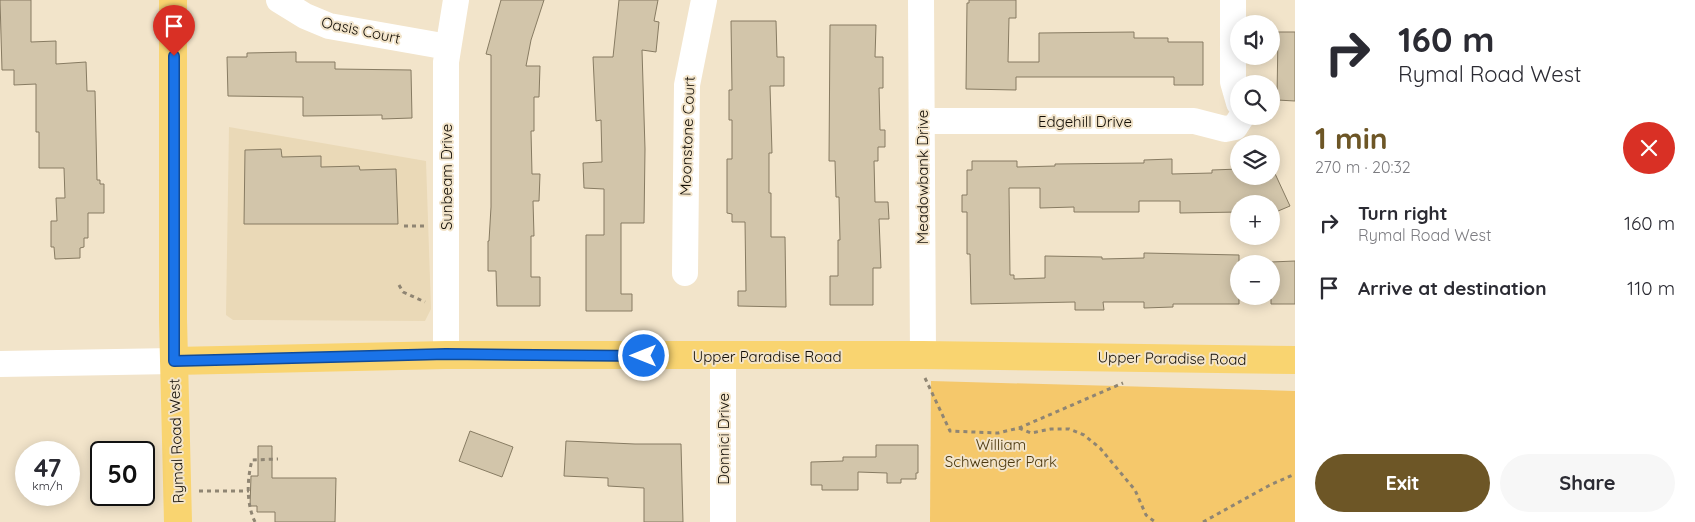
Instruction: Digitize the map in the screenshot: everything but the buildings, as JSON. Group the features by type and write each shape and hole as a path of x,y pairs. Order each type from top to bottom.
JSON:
{"main road":[{"name":"Rymal Road West","path":"174,0 174,361 178,522"},
{"name":"Upper Paradise Road","path":"174,361 446,354 923,355 1295,360"}],"street":[{"name":"Oasis Court","path":"279,0 305,16 329,26 448,46"},
{"name":"Sunbeam Drive","path":"446,354 446,100 448,46 456,0"},
{"name":"Moonstone Court","path":"685,273 687,85 704,0"},
{"name":"Meadowbank Drive","path":"921,0 923,355"},
{"path":"1233,0 1233,75"},
{"name":"Edgehill Drive","path":"922,121 1194,121 1225,129 1236,125"},
{"name":"Donnici Drive","path":"723,356 723,522"},
{"name":"Upper Paradise Road","path":"0,364 174,361"}],"path":[{"path":"400,285 404,292 446,312"},
{"path":"923,355 925,378 933,391 950,431 998,433 1019,428 1123,383"},
{"path":"1019,428 1031,433 1050,429 1069,429 1084,435 1100,448 1134,490 1146,515 1146,522"},
{"path":"256,522 249,509 248,474 252,460 278,459"},
{"path":"1203,522 1270,485 1295,474"},
{"path":"178,491 249,491"},
{"path":"1146,515 1155,522"}],"shaded area":[{"path":"229,127 426,161 431,309 425,321 233,320 226,315"}],"green space":[{"name":"William Schwenger Park","path":"931,381 1295,391 1295,522 930,522"}],"route":[{"path":"174,56 174,361 446,354 644,356"}]}
